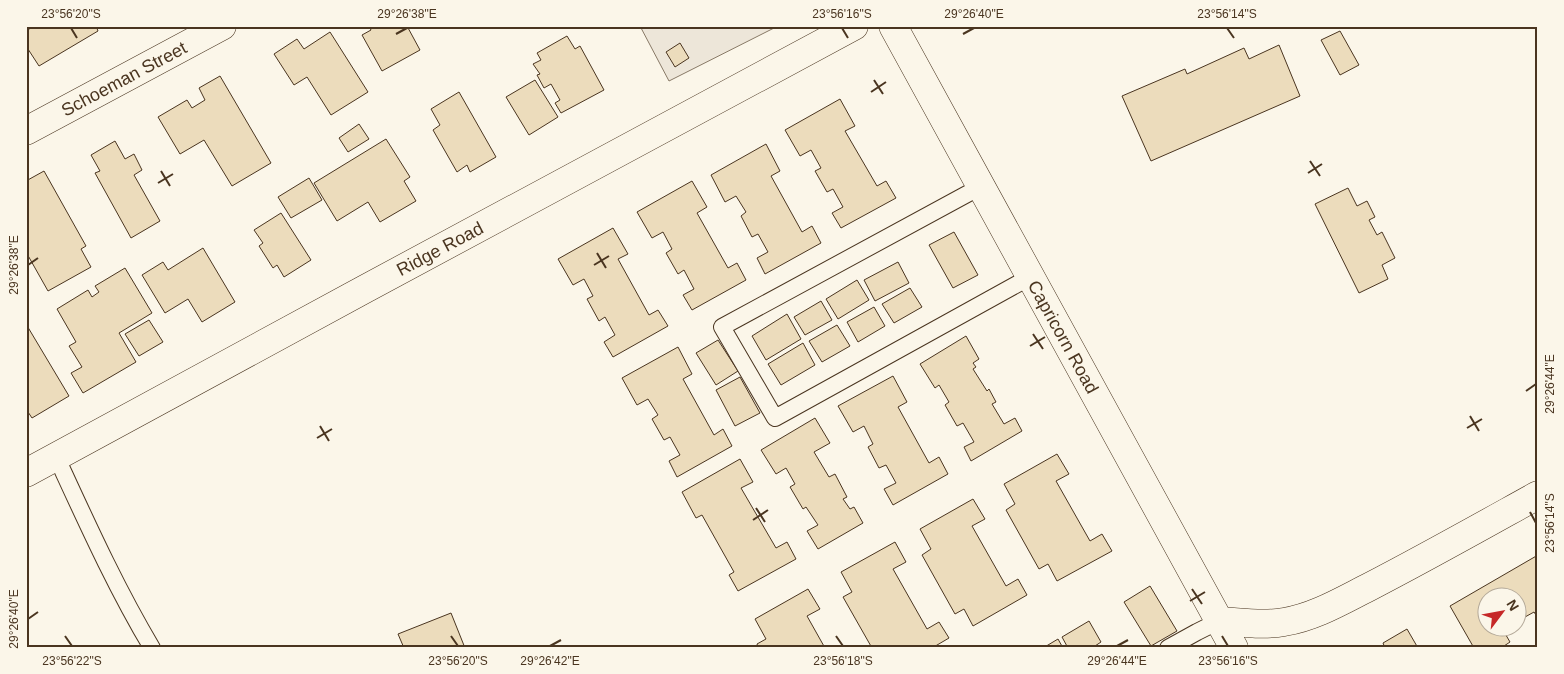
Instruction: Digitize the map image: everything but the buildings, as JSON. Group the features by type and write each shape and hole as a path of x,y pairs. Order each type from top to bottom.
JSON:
{"street":[{"name":"Schoeman Street","path":"26,132 222,26"},
{"name":"Ridge Road","path":"26,473 854,26"},
{"name":"Capricorn Road","path":"893,26 1234,648"},
{"path":"1219,621 1258,624 1282,623 1300,619 1394,574 1538,495"}],"lane":[{"path":"980,187 722,327 775,418 1030,277"},
{"path":"56,456 119,590 152,648"},
{"path":"1168,648 1219,621"}],"shaded area":[{"path":"640,26 778,26 669,81"}]}
